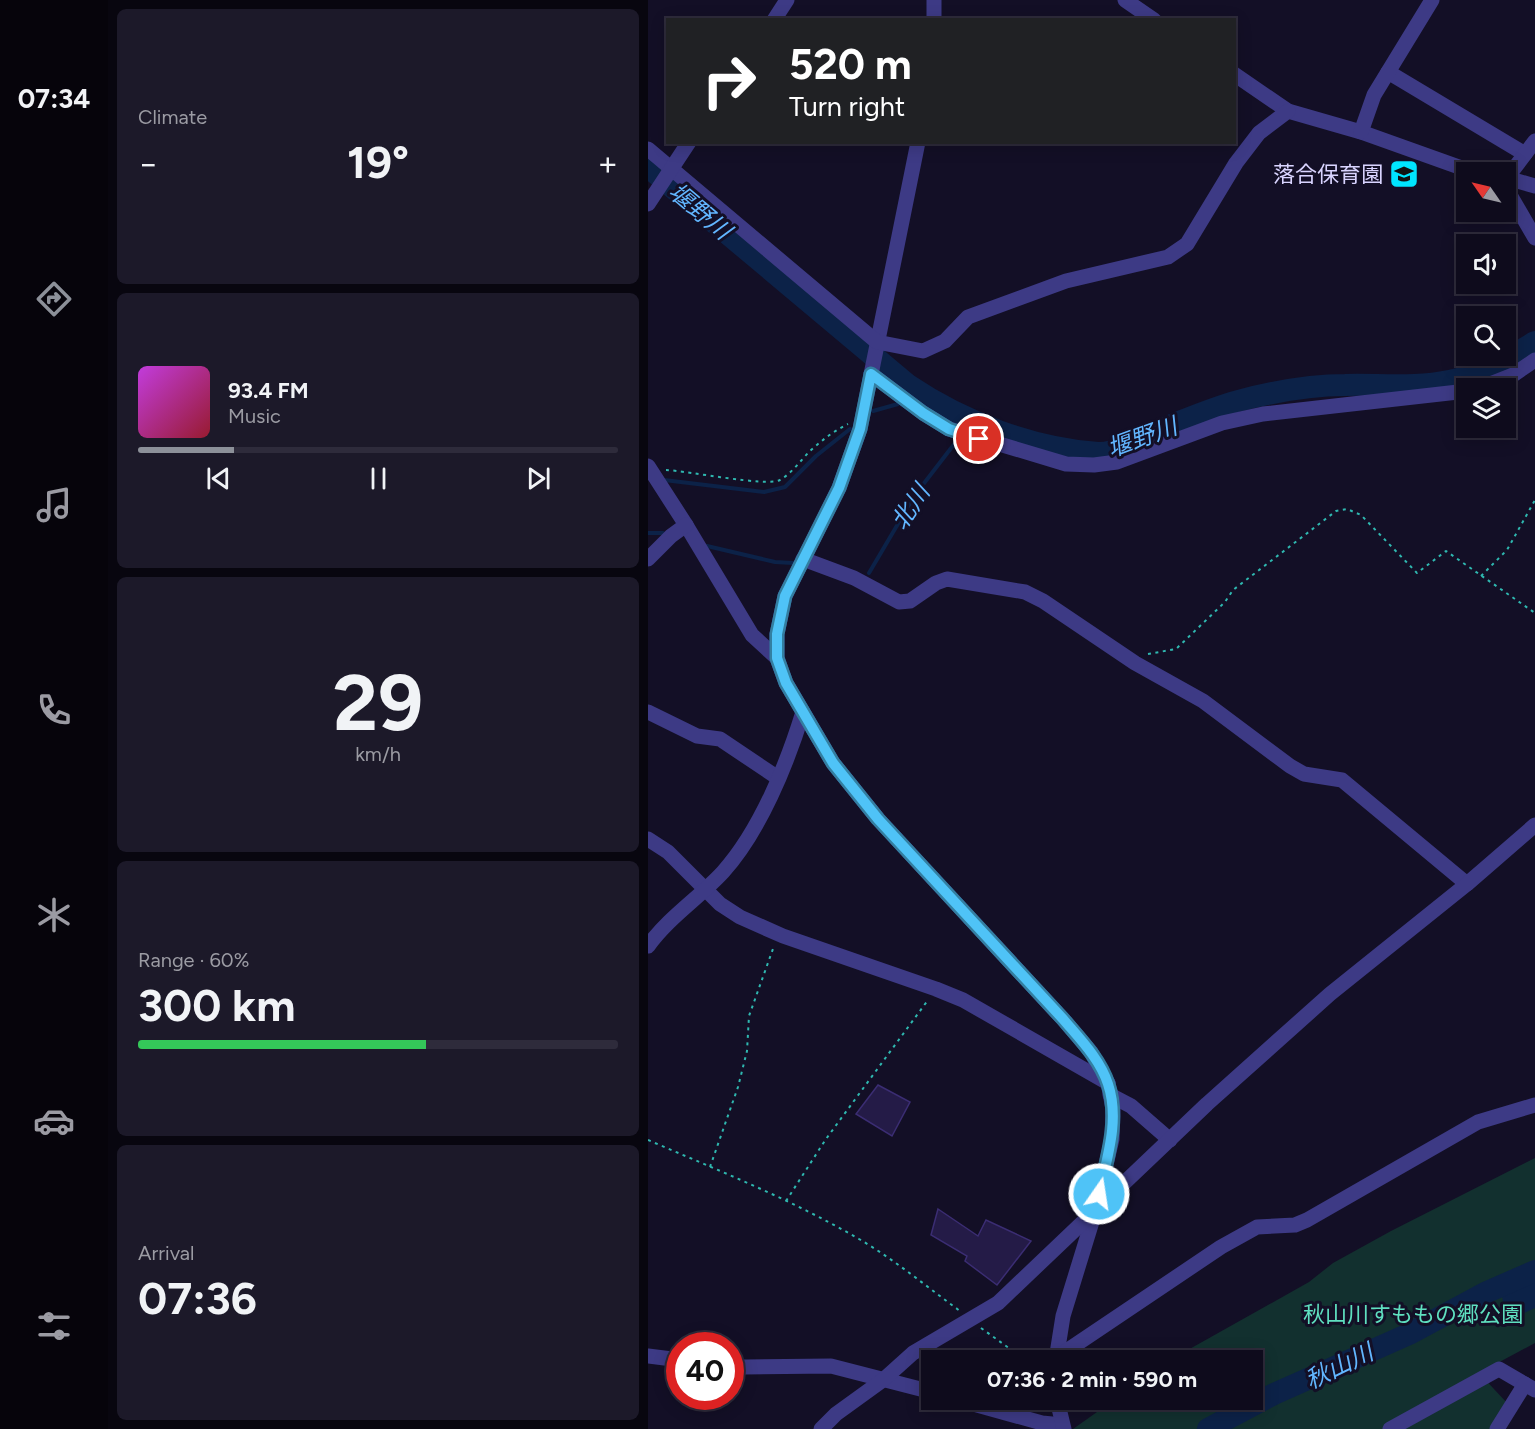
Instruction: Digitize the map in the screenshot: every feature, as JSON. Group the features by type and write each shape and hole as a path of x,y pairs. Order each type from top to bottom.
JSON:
{"street":[{"path":"775,18 788,0"},
{"path":"934,0 934,18"},
{"path":"1125,0 1151,18"},
{"path":"1361,132 1374,95 1432,0"},
{"path":"1388,72 1525,154"},
{"path":"1236,75 1288,111 1361,132 1456,166"},
{"path":"648,149 877,345 923,351 945,341 968,317 1066,281 1168,257 1186,244 1236,163 1259,133 1288,111"},
{"path":"1516,166 1535,141"},
{"path":"648,204 688,144"},
{"path":"918,144 860,429 839,488 785,596 777,634 777,658 786,683 833,763 878,819 1091,1052 1109,1089 1113,1108 1112,1139 1095,1212 1063,1316 1057,1350"},
{"path":"1516,181 1535,186"},
{"path":"1516,205 1535,238"},
{"path":"1505,378 1535,360"},
{"path":"871,371 923,413 949,429 1066,464 1094,465 1117,462 1222,423 1263,414 1456,392"},
{"path":"651,470 752,635 777,658"},
{"path":"648,559 670,536 686,525"},
{"path":"803,559 854,578 899,602 910,601 936,583 947,579 1025,592 1043,601 1132,661 1203,701 1290,766 1304,774 1342,780 1467,884"},
{"path":"648,712 697,736 720,739 778,778"},
{"path":"648,946 658,932 722,873 734,857 758,820 778,778 791,750 803,712"},
{"path":"821,1429 836,1414 883,1380 913,1353 998,1303 1170,1140 1330,994 1467,884 1535,825"},
{"path":"648,839 668,852 720,904 740,917 777,933 936,988 963,1000 1109,1089 1170,1140"},
{"path":"1069,1350 1221,1247 1257,1227 1295,1225 1307,1220 1478,1122 1535,1105"},
{"path":"648,1356 666,1358"},
{"path":"744,1367 831,1366 921,1389"},
{"path":"1390,1429 1499,1370 1530,1387 1497,1429"},
{"path":"995,1410 1063,1427 1059,1410"}],"path":[{"path":"651,470 683,471 760,483 778,481 833,432 862,416"},
{"path":"1481,576 1507,550 1535,501"},
{"path":"1132,661 1145,654 1176,649 1225,602 1233,590 1336,511 1347,509 1361,515 1417,573 1446,551 1535,613"},
{"path":"710,1167 738,1088 747,1051 749,1016 777,933"},
{"path":"786,1201 826,1139 936,988"},
{"path":"648,1140 786,1201 860,1239 1012,1350"}],"green space":[{"name":"秋山川すももの郷公園","path":"1535,1158 1535,1343 1479,1373 1508,1404 1493,1429 1073,1429 1100,1410 1263,1410 1263,1350 1188,1350 1309,1282 1333,1263"}],"water":[{"path":"1535,1281 1535,1308 1507,1321 1502,1296"}],"building":[{"path":"878,1085 910,1102 892,1136 856,1114"},
{"path":"938,1209 978,1236 986,1220 1031,1241 997,1285 965,1261 967,1256 931,1235"}],"waterway":[{"name":"堰野川","path":"648,167 908,385 951,411 998,431 1073,450 1098,453 1116,450 1222,406 1291,390 1331,385 1411,385 1449,381 1483,371 1535,342"},
{"path":"873,411 898,404"},
{"name":"堰野川","path":"926,404 936,404"},
{"path":"664,480 764,492 785,487 816,456 850,429"},
{"name":"北川","path":"869,573 915,495 955,443"},
{"name":"北川","path":"648,533 663,533"},
{"name":"北川","path":"707,546 775,562 793,563"},
{"name":"秋山川","path":"1208,1429 1274,1394 1409,1334 1487,1292 1535,1271"}],"place":[{"name":"落合保育園","path":"1404,174"}],"route":[{"path":"979,439 949,429 923,413 871,374 860,429 839,488 785,596 777,634 777,658 786,683 833,763 854,790 1091,1052 1108,1083 1113,1108 1112,1139 1099,1194"}]}
